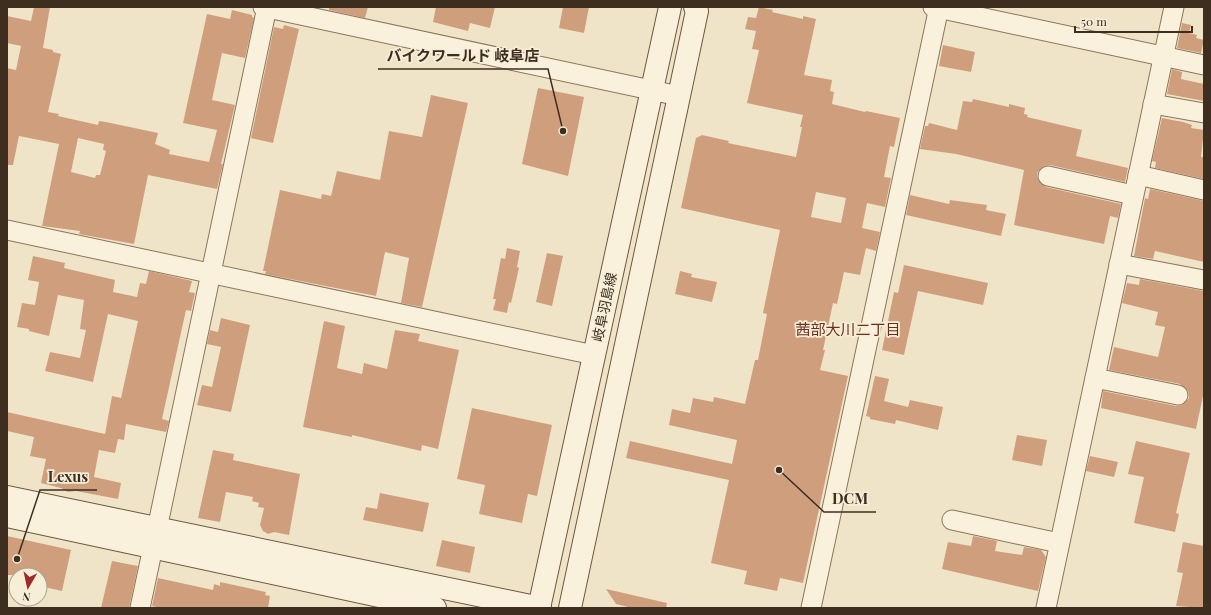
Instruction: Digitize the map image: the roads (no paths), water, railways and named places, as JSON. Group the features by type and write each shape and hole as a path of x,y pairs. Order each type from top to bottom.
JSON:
{"main road":[{"name":"岐阜羽島線","path":"539,608 670,7"},
{"path":"570,608 697,11 695,7"},
{"path":"7,497 155,538 435,608"},
{"path":"7,516 155,538 539,608"}],"street":[{"path":"140,608 266,7 679,96"},
{"path":"811,608 937,7 1204,65"},
{"path":"1046,608 1174,7"},
{"path":"1153,104 1204,113"},
{"path":"1048,176 1133,195"},
{"path":"1138,176 1204,190"},
{"path":"7,230 594,355"},
{"path":"1119,264 1204,280"},
{"path":"1095,378 1178,395"},
{"path":"952,520 1059,543"}],"place":[{"name":"バイクワールド 岐阜店","path":"563,131"},
{"name":"DCM","path":"779,470"},
{"name":"Lexus","path":"17,559"}],"district":[{"name":"茜部大川二丁目","path":"848,329"}]}
